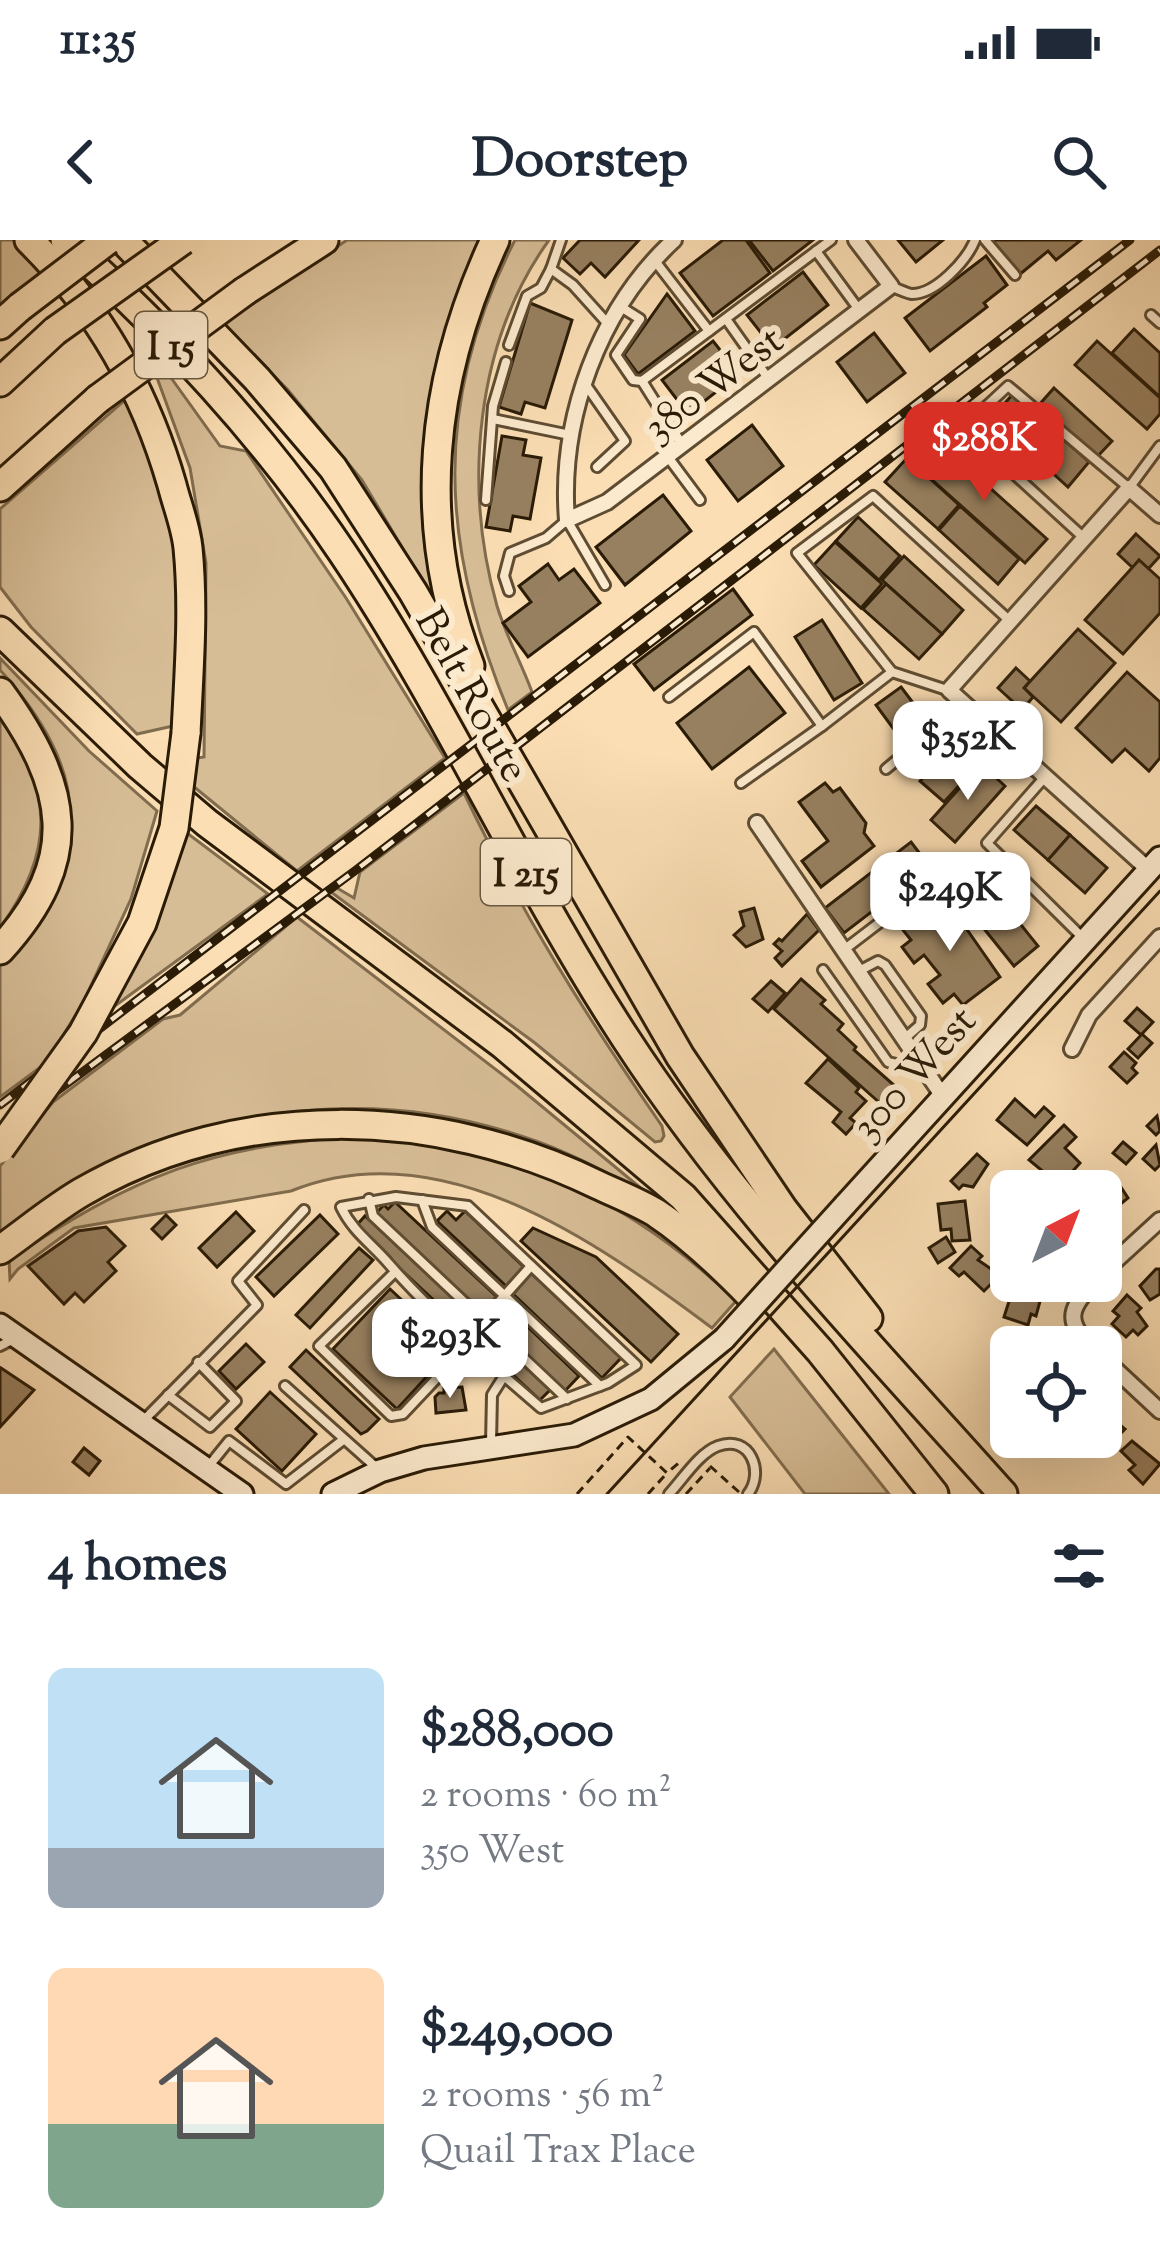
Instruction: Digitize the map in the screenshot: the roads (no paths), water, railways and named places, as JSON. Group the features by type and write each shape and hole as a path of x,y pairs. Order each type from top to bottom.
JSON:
{"highway":[{"path":"0,1149 83,1033 142,923 174,828 186,733 191,627 188,543 140,392 97,317 29,240"},
{"name":"Belt Route","path":"65,240 153,320 226,397 288,476 393,632 568,947 654,1080 768,1231 1004,1494"},
{"path":"10,316 108,240"},
{"path":"123,240 257,379 333,468 413,592 680,1056 728,1130 783,1209 1004,1494"},
{"name":"I 15","path":"0,382 56,331 182,240"},
{"name":"I 15","path":"0,487 98,399 244,291 324,240"},
{"path":"495,240 452,351 438,416 436,485 442,571 477,685 553,838"},
{"path":"0,631 126,754 207,823 502,1044 682,1197 820,1351 934,1494"},
{"path":"0,692 32,736 55,796 56,847 45,892 0,950"},
{"path":"0,1250 82,1192 163,1156 252,1130 332,1123 410,1126 499,1144 656,1213 741,1285 894,1444"}],"street":[{"path":"566,520 566,467 598,346 620,306 674,240"},
{"path":"863,243 891,286"},
{"name":"380 West","path":"566,520 607,502 891,286"},
{"path":"1155,864 1046,777 949,690 1129,488 1160,515"},
{"path":"757,823 942,1095"},
{"name":"300 West","path":"334,1494 380,1471 447,1453 574,1436 618,1418 673,1384 724,1339 1155,864"},
{"path":"1072,1049 1089,1015 1160,938"},
{"path":"1122,1256 1160,1220"},
{"path":"6,1336 142,1422 242,1494"},
{"path":"1122,1376 1160,1411"}],"lane":[{"path":"509,345 527,296 541,288 561,240"},
{"path":"642,382 831,240"},
{"path":"891,286 910,294 927,290 968,257 975,240"},
{"path":"986,240 1015,275"},
{"path":"816,251 860,310"},
{"path":"654,260 709,331"},
{"path":"551,269 573,285 609,326"},
{"path":"616,355 640,320 620,306"},
{"path":"1150,315 1160,323"},
{"path":"726,319 770,381"},
{"path":"598,346 616,355 633,380 642,382 683,446"},
{"path":"486,500 493,419 506,362"},
{"path":"585,384 625,441 597,467"},
{"path":"1084,538 979,442 979,426 962,428 1008,386 1129,488 1160,446"},
{"path":"493,419 572,435"},
{"path":"668,457 700,500"},
{"path":"949,690 892,672 797,553 873,496 1010,621"},
{"path":"508,591 504,576 510,553 546,538 566,520 605,585"},
{"path":"669,698 754,632 822,726"},
{"path":"741,783 892,672"},
{"path":"886,770 964,704"},
{"path":"1046,777 987,843 1085,940"},
{"path":"844,950 934,881"},
{"path":"858,972 878,961 894,975 921,1016 920,1025 904,1039"},
{"path":"823,970 888,1062 904,1066 916,1058"},
{"path":"396,1197 468,1206 636,1365 600,1386 541,1408 408,1289 350,1226 341,1207 369,1199 396,1197"},
{"path":"369,1199 373,1216 567,1399"},
{"path":"422,1200 432,1226 600,1386"},
{"path":"142,1422 257,1305 238,1281 304,1210"},
{"path":"395,1272 319,1346 391,1416 403,1414 532,1266"},
{"path":"168,1395 210,1427 236,1401 199,1362"},
{"path":"490,1449 492,1395 504,1376"},
{"path":"285,1386 380,1471"},
{"path":"207,1468 229,1441 286,1484 343,1440"},
{"path":"669,1494 709,1452 727,1444 743,1448 755,1462 756,1481 748,1494"}],"tram line":[{"path":"607,1494 1160,891"}],"railway":[{"path":"0,1105 1130,240"},
{"path":"0,1133 356,870 1160,250"}]}
